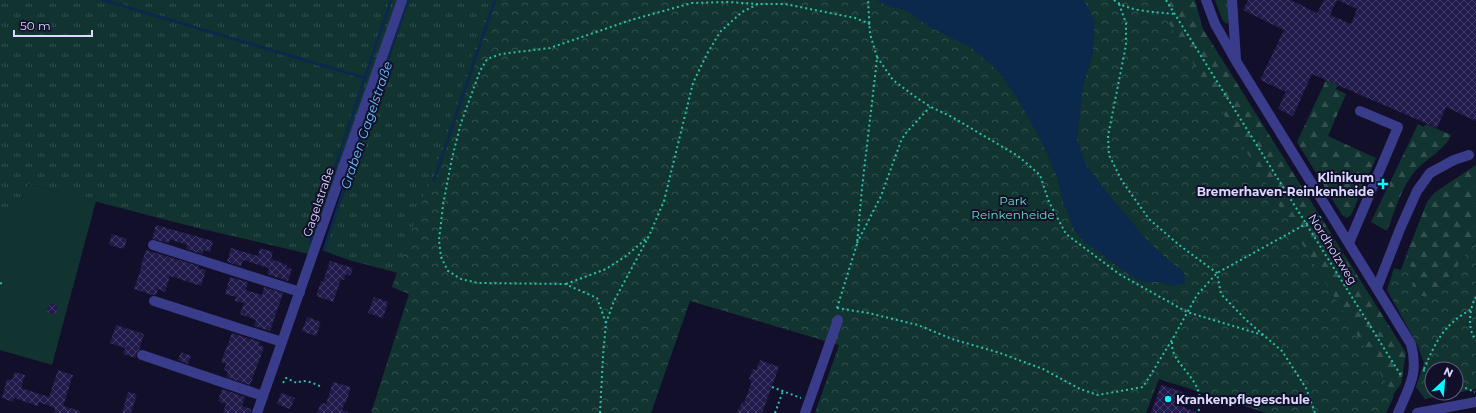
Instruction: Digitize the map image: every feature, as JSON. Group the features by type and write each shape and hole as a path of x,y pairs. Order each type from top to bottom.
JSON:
{"street":[{"name":"Gagelstraße","path":"257,413 402,0"},
{"path":"1206,0 1215,24 1236,61 1411,344 1415,357 1415,371 1398,413"},
{"path":"1232,0 1236,61"},
{"path":"1349,243 1398,127 1360,111"},
{"path":"1377,288 1400,229 1417,191 1430,173 1454,160 1469,155"},
{"path":"153,245 300,292"},
{"path":"154,301 282,342"},
{"path":"805,413 838,320"},
{"path":"142,355 263,396"},
{"path":"1417,413 1476,402"}],"path":[{"path":"868,0 870,34 877,57 893,80 930,107 952,117 1018,156 1040,175 1049,202 1066,234 1119,274 1187,312 1266,336"},
{"path":"1114,0 1119,4 1146,11 1175,14"},
{"name":"Nordholzweg","path":"1166,0 1409,386"},
{"path":"649,236 626,256 606,269 565,284 478,283 461,279 448,271 441,258 439,240 443,205 452,158 461,123 480,71 487,59 501,54 550,48 631,20 692,3 728,2 785,4 855,18 870,24"},
{"path":"600,413 606,323 614,301 649,236 664,201 693,83 720,32 742,12 758,4"},
{"path":"1119,4 1126,23 1126,45 1108,136 1109,155 1122,181 1149,219 1179,245 1217,273 1221,294 1282,351 1306,388 1316,413"},
{"path":"857,244 877,57"},
{"path":"838,320 837,308 857,244 881,196 901,141 930,107"},
{"path":"837,308 868,313 918,325 952,340 1000,353 1043,369 1080,389 1098,395 1143,387 1172,340 1197,295 1217,273 1306,224 1330,213"},
{"path":"0,283 4,284"},
{"path":"565,284 597,298 606,323"},
{"path":"1476,297 1470,320 1471,330 1476,340"},
{"path":"1428,361 1440,336 1449,325 1458,316 1472,309"},
{"path":"1172,340 1172,348 1176,357 1195,381 1199,396 1198,413"},
{"path":"283,383 286,378 297,383 305,381 322,387"},
{"path":"772,387 810,401"},
{"path":"1464,387 1476,392"},
{"path":"775,413 783,391"}],"green space":[{"path":"0,0 397,0 309,254 194,227 28,184 14,216 0,211"},
{"path":"409,0 491,0 398,273 349,260 324,251"},
{"name":"Park Reinkenheide","path":"491,0 1155,0 1394,396 1386,413 1266,413 1159,379 1146,413 815,413 839,345 690,301 651,413 371,413 409,294 392,287"},
{"path":"1139,0 1195,0 1203,29 1406,353 1401,384 1392,396"},
{"path":"1215,0 1228,0 1230,17 1227,24 1223,21"},
{"path":"1326,80 1338,85 1336,89 1346,94 1328,136 1376,158 1351,215 1347,218 1342,215 1297,142"},
{"path":"1418,124 1424,127 1426,124 1451,135 1445,145 1416,170 1406,184 1387,231 1371,222"},
{"path":"1476,165 1476,239 1444,286 1434,288 1426,297 1417,295 1412,286 1414,280 1407,253 1427,202 1434,193"},
{"path":"28,184 96,201 52,365 0,350 0,211 14,215"},
{"path":"1476,239 1476,389 1464,391 1464,361 1424,361 1424,363 1417,344 1387,290 1394,268 1401,270 1407,253 1414,280 1412,286 1417,295 1426,297 1434,288 1444,286"},
{"path":"1424,363 1424,398 1416,387"}],"water":[{"path":"876,0 1082,0 1085,2 1095,22 1093,52 1083,86 1077,139 1085,163 1104,189 1147,240 1168,260 1184,272 1185,283 1172,286 1160,282 1144,282 1131,276 1085,242 1075,231 1063,202 1057,176 1041,140 1016,96 997,70 972,48 928,26 906,10 890,7"}],"building":[{"path":"1248,0 1291,0 1317,13 1324,0 1337,0 1476,0 1476,121 1446,107 1437,128 1312,74 1293,116 1278,109 1286,92 1260,80 1284,30 1243,10","holes":["1337,0 1357,9 1351,24 1330,15"]},
{"path":"156,225 213,241 210,252 204,250 202,254 186,249 187,245 170,239 169,243 152,239"},
{"path":"112,234 127,239 124,249 109,245"},
{"path":"231,248 258,256 260,248 273,252 271,259 287,265 287,267 292,269 288,281 267,274 269,268 243,260 241,266 227,262"},
{"path":"146,250 199,266 199,268 206,270 201,286 170,276 165,292 158,289 156,295 152,295 134,289"},
{"path":"330,261 353,268 350,276 346,274 344,280 341,279 333,302 316,296 321,281 323,282"},
{"path":"230,277 248,282 246,290 262,295 264,287 283,293 270,331 254,326 256,320 240,314 244,303 235,301 236,297 225,294"},
{"path":"374,297 388,302 383,318 368,313"},
{"path":"49,303 58,306 56,315 47,312"},
{"path":"307,317 321,322 316,336 302,331"},
{"path":"116,325 144,334 139,350 136,353 136,358 123,354 125,348 110,343"},
{"path":"232,333 260,342 259,345 264,347 250,385 226,377 228,372 224,370 226,364 221,362"},
{"path":"181,352 191,356 188,364 178,360"},
{"path":"760,360 779,367 762,413 737,413 742,402 744,403 752,381 749,379 753,369 756,370"},
{"path":"58,370 73,375 63,406 80,411 80,413 54,413 55,408 39,402 38,406 14,398 13,402 2,398 7,379 12,380 15,372 25,375 21,388 49,397"},
{"path":"333,382 351,387 342,410 348,412 317,413 321,403 326,404"},
{"name":"Krankenpflegeschule","path":"1161,385 1183,392 1178,405 1196,413 1151,413"},
{"path":"222,389 245,397 242,406 251,409 251,413 223,413 226,404 218,401"},
{"path":"128,392 137,394 131,413 122,413"},
{"path":"281,393 295,398 290,409 277,404"}],"waterway":[{"path":"103,0 365,78"},
{"path":"310,242 391,0"},
{"name":"Graben Gagelstraße","path":"324,250 377,88 408,0"},
{"path":"434,180 495,0"}],"place":[{"name":"Klinikum Bremerhaven-Reinkenheide","path":"1383,184"},
{"name":"Krankenpflegeschule","path":"1168,399"}]}
